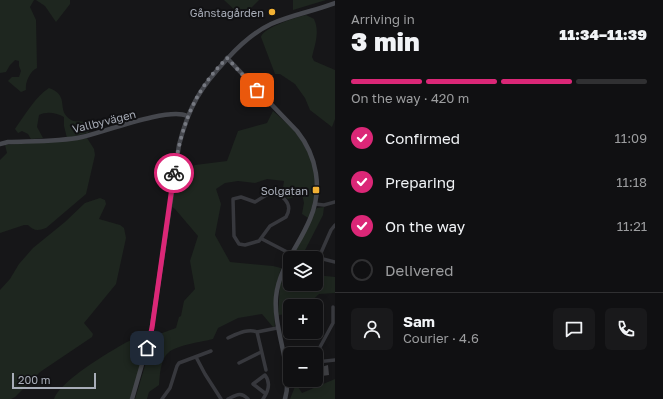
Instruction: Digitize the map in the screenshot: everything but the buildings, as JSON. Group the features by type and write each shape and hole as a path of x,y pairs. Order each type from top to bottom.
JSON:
{"street":[{"path":"132,399 151,333 178,145 187,116 201,89 214,71 246,40 270,24 335,3"},
{"path":"227,58 297,131 307,144 314,162 317,185 315,204 310,220 293,251"},
{"name":"Vallbyvägen","path":"0,144 8,142 73,138 142,120 180,114 187,116"},
{"path":"262,239 270,226 286,217 289,209 286,200 280,196 271,194 255,202 241,197 233,199 234,236 237,242 245,245 262,239 285,251"},
{"path":"315,204 321,205 335,202"},
{"path":"335,225 331,230 320,255 323,259 335,262"},
{"path":"283,271 277,289 275,313 277,328 283,349"},
{"path":"320,347 332,325 333,307"},
{"path":"228,338 246,332 257,332 277,328"},
{"path":"257,332 266,370"},
{"path":"162,399 170,388 177,366 183,361 211,351"},
{"path":"239,363 261,352"},
{"path":"196,357 221,399"},
{"path":"323,361 335,360"},
{"path":"263,399 266,394 268,386 267,377 265,376 253,384 266,394"},
{"path":"285,399 287,387"},
{"path":"228,399 240,394 248,399"}],"shaded area":[{"path":"0,0 34,0 30,7 36,20 37,68 34,69 28,77 26,90 21,92 8,81 12,77 19,77 21,71 19,61 15,60 6,72 0,73"},
{"path":"36,0 70,0 70,4 56,22 45,6"},
{"path":"224,0 259,0 250,9 239,14"},
{"path":"293,0 326,0 293,10"},
{"path":"306,15 314,19 317,29 312,57 314,61 335,70 335,119 332,127 310,110 305,98 295,84 280,74 275,74 261,37 267,30 273,27 288,20"},
{"path":"49,88 56,91 59,95 66,116 73,121 87,123 90,130 88,133 67,138 64,126 64,117 58,114 49,113 39,115 37,127 43,138 31,139 28,134 22,131 18,133 15,129 22,118 35,101"},
{"path":"273,111 299,136 305,145 312,162 315,191 314,200 308,218 302,214 304,203 302,194 288,199 282,194 284,181 267,179 255,183 238,181 225,183 216,189 221,204 215,235 230,262 281,268 275,297 275,326 273,327 262,314 238,318 218,328 213,339 184,346 169,352 166,355 161,367 159,385 149,392 147,399 135,399 154,336 176,328 179,317 181,316 184,301 195,289 190,261 198,236 172,207 175,177 195,165 227,161 238,131 267,123"},
{"path":"87,138 94,149 95,155 86,194 46,228 36,230 28,225 24,225 0,233 0,160 7,153 5,145"},
{"path":"100,198 105,200 106,204 99,219 120,225 124,228 126,238 116,284 84,323 93,334 92,337 40,372 15,397 11,399 0,399 0,290 33,248 65,222 85,203"},
{"path":"324,207 323,215 305,251 294,251 315,210 317,208"},
{"path":"283,276 283,291 323,291 323,276 335,277 335,293 319,294 314,299 283,299 283,315 278,315 280,284"},
{"path":"150,333 130,399 54,399 65,384 86,368 132,339"},
{"path":"335,379 335,399 290,399 295,387 298,387 302,393 316,387 323,387 323,384"}],"way so far":[{"path":"174,173 178,145 187,116 201,89 214,71 227,58 257,90"}],"place":[{"name":"Gånstagården","path":"272,12"},
{"name":"Solgatan","path":"316,190"}],"route":[{"path":"147,348 152,328 174,173"}]}
